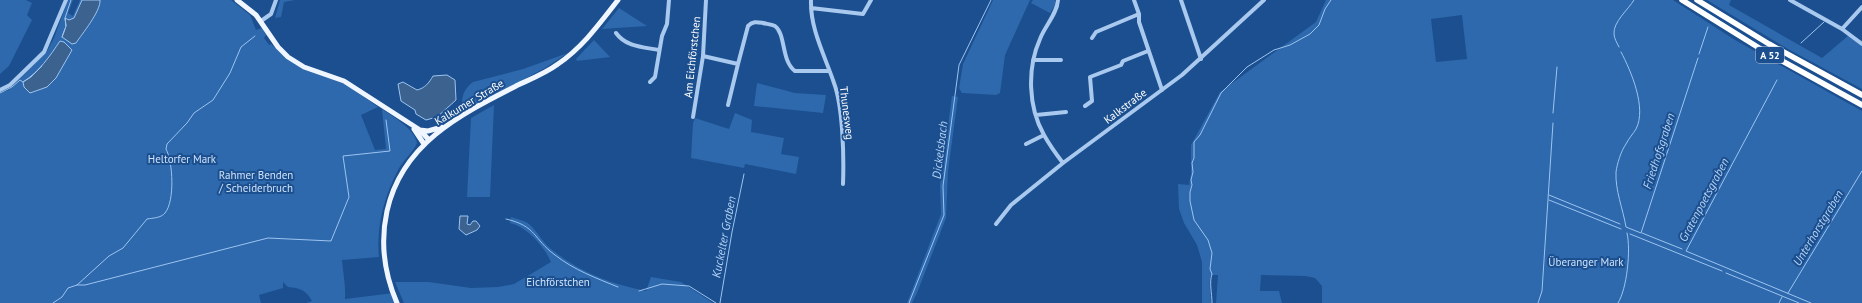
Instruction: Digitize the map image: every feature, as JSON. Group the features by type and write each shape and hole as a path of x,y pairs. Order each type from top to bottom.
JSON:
{"highway":[{"name":"A 52","path":"1682,0 1764,52 1862,105"},
{"name":"A 52","path":"1698,0 1768,44 1862,95"}],"main road":[{"path":"237,0 253,11 261,20 278,47 288,57 304,67 344,81 414,128 428,131 447,126"},
{"name":"Kalkumer Straße","path":"397,303 386,268 384,250 385,223 392,193 400,175 426,142 447,126 497,96 556,66 567,58 581,46 618,0"},
{"path":"414,128 426,142"},
{"path":"420,130 426,142"}],"street":[{"path":"0,90 10,85 44,52 66,0"},
{"path":"261,20 271,14 276,0"},
{"path":"650,82 655,77 662,36 667,24 669,0"},
{"name":"Am Eichförstchen","path":"693,116 703,56 706,0"},
{"name":"Thunesweg","path":"811,0 812,20 829,71 835,83 842,144 843,184"},
{"path":"811,8 863,14 871,0"},
{"path":"1058,0 1056,8 1040,39 1033,60 1031,83 1036,115 1044,135 1063,163"},
{"path":"1134,0 1139,14 1139,22 1162,90"},
{"path":"1181,0 1201,59"},
{"name":"Kalkstraße","path":"996,224 1011,205 1063,163 1162,90 1201,59 1264,0"},
{"path":"1790,0 1842,29 1862,44"},
{"path":"1842,29 1862,8"},
{"path":"1092,38 1096,32 1139,14"},
{"path":"728,105 748,26 751,23 756,22 772,25 778,30 788,63 792,68 800,72 829,71"},
{"path":"616,33 630,45 659,50"},
{"path":"1085,106 1092,101 1090,77 1121,65 1123,61 1148,50"},
{"path":"703,56 738,64"},
{"path":"1033,60 1061,60"},
{"path":"1036,115 1066,112"},
{"path":"1026,144 1044,135"}],"green space":[{"path":"0,0 26,0 32,3 27,15 32,20 9,66 0,74"},
{"name":"Heltorfer Mark","path":"68,0 73,0 68,13 73,16 80,0 231,0 250,15 256,30 262,28 266,35 264,38 269,45 271,44 283,55 349,86 378,107 361,115 375,150 386,149 382,109 408,128 412,132 417,143 398,170 385,201 380,223 378,246 379,257 342,260 345,299 394,293 400,303 306,303 312,301 305,292 296,288 288,287 283,282 283,288 259,295 261,303 0,303 0,93 9,90 47,51 54,38"},
{"path":"280,0 295,0 284,2 281,17 275,18"},
{"path":"993,0 1030,0 1005,55 1000,93 996,95 962,93 959,88 963,64"},
{"path":"1033,0 1055,0 1055,5 1050,13 1031,3"},
{"name":"Überanger Mark","path":"1326,0 1673,0 1735,40 1862,111 1862,303 1322,303 1322,286 1315,278 1305,276 1261,275 1260,291 1279,291 1282,303 1216,303 1218,275 1211,275 1211,303 1202,303 1202,262 1197,245 1184,223 1179,209 1178,184 1189,185 1191,174 1191,145 1220,92 1316,22","holes":["1462,15 1467,59 1436,62 1431,19"]},
{"path":"1707,0 1731,0 1729,5 1822,58 1849,35 1862,44 1862,89 1788,49"},
{"path":"619,8 647,26 602,29"},
{"path":"594,40 610,57 577,61 576,59"},
{"path":"568,53 545,68 464,111 462,103 463,95 473,82 523,69"},
{"path":"757,83 795,93 826,95 823,113 754,106"},
{"path":"952,96 958,97 948,171 946,218 917,293 912,303 907,303 941,214 940,186"},
{"path":"494,105 490,197 467,197 471,118"},
{"path":"735,113 752,120 751,132 784,138 781,154 799,157 796,174 745,164 744,168 691,158 693,123 695,118 729,129"},
{"name":"Eichförstchen","path":"511,217 529,224 551,249 584,271 620,285 646,291 651,277 681,282 713,303 404,303 395,282 429,282 471,288 498,287 514,284 551,262 544,250 529,233 510,223"}],"shaded area":[{"path":"82,0 100,0 100,5 76,43 72,44 62,37 66,26 65,18 69,20 74,18"},
{"path":"60,41 64,42 72,50 56,78 47,87 30,93 24,87 23,82 39,69"},
{"path":"447,75 455,80 456,100 437,117 426,120 416,114 415,110 401,101 398,84 403,82 417,90 426,85 433,76"},
{"path":"460,216 468,216 467,224 470,225 473,221 476,221 480,226 477,230 466,235 459,229"}],"waterway":[{"path":"66,26 65,18 71,0"},
{"name":"Dickelsbach","path":"909,303 944,215 943,186 959,65 991,0"},
{"path":"1212,303 1212,274 1210,269 1212,253 1208,240 1194,220 1190,201 1194,142 1200,135 1221,93 1247,67 1274,50 1290,45 1310,34 1319,25 1325,9 1331,0"},
{"path":"1619,47 1614,37 1614,30 1618,21 1634,0"},
{"name":"Gratenpoetsgraben","path":"1801,43 1824,22"},
{"name":"Friedhofsgraben","path":"1699,54 1708,27"},
{"path":"62,37 65,29"},
{"path":"53,303 62,297 68,288 77,285 109,256 123,248 147,219 159,217 165,213 172,191 170,163 166,149 167,144 187,123 194,113 213,100 230,73 241,47 255,36"},
{"name":"Friedhofsgraben","path":"1621,52 1633,79 1639,100 1640,111 1636,129 1624,147 1618,161 1616,179 1626,227 1641,233 1698,58"},
{"path":"0,93 12,87 20,80 23,82 31,77 42,66"},
{"path":"1553,113 1557,67"},
{"name":"Gratenpoetsgraben","path":"1777,80 1686,251 1811,303"},
{"path":"77,285 85,285 268,238 331,241 349,197 343,156 390,151 386,120"},
{"path":"1538,303 1542,291 1553,123"},
{"name":"Unterhorstgraben","path":"1788,293 1862,171"},
{"name":"Kuckelter Graben","path":"720,303 744,174"},
{"path":"1549,195 1620,224"},
{"path":"1549,200 1621,229"},
{"path":"506,219 524,225 542,244 570,265 618,287"},
{"path":"1618,303 1624,289 1626,279 1629,249 1627,233"},
{"path":"1642,233 1682,249"},
{"path":"1630,234 1722,271"},
{"path":"1726,273 1799,303"},
{"path":"639,291 662,284 689,286 716,303"},
{"name":"Unterhorstgraben","path":"1779,303 1782,297"}],"park label":[{"name":"Rahmer Benden / Scheiderbruch","path":"256,181"}]}
